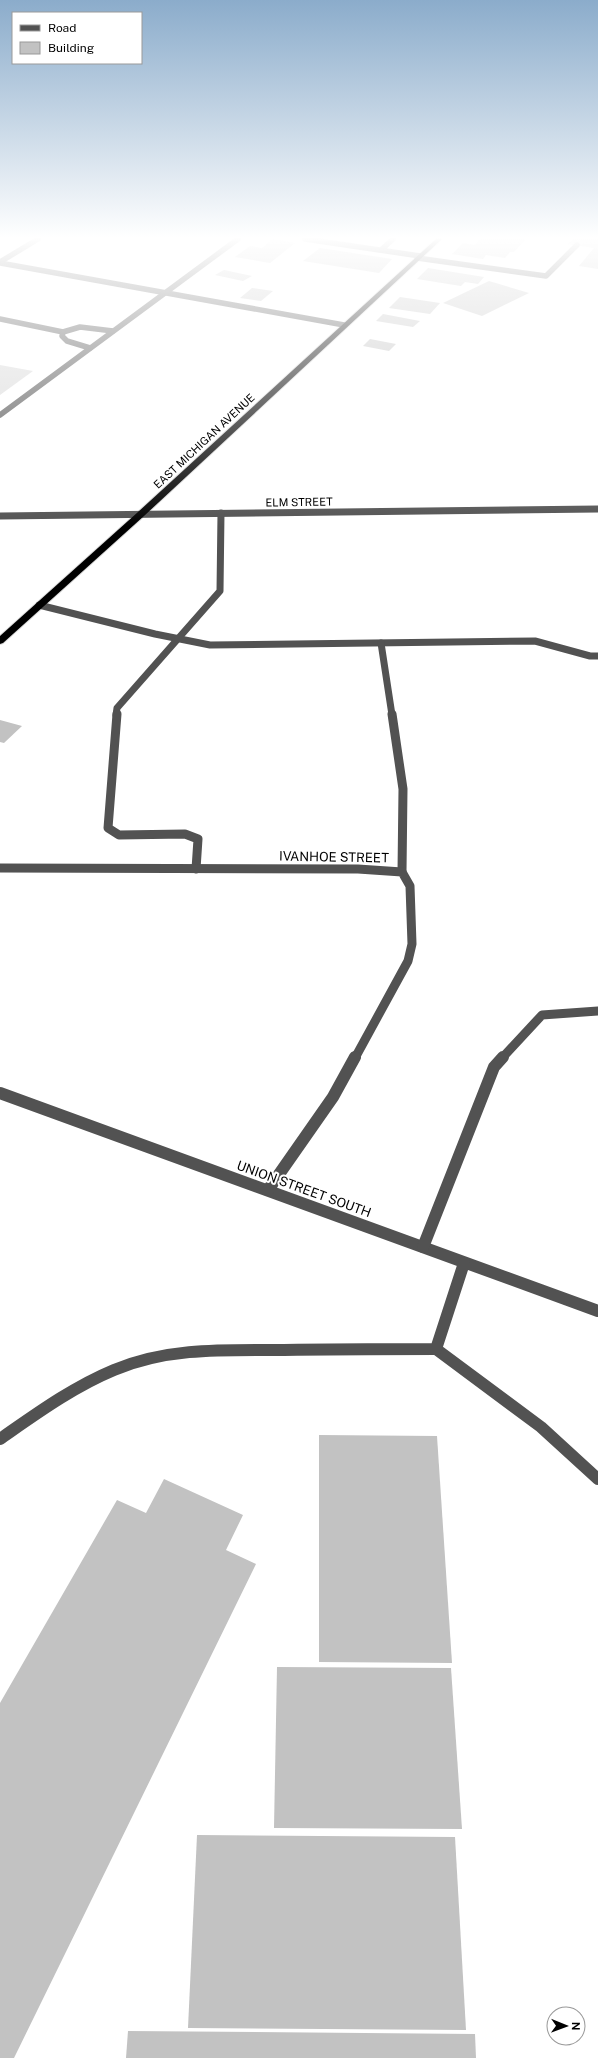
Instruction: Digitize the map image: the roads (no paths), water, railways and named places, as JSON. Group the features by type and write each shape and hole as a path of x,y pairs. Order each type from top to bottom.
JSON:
{"highway":[{"name":"EAST MICHIGAN AVENUE","path":"0,641 141,514 333,335"}],"street":[{"path":"62,335 67,342 90,348"},
{"path":"0,415 108,335"},
{"name":"ELM STREET","path":"0,516 598,509"},
{"path":"196,869 198,839 185,834 119,834 108,828 117,708 220,591 221,513"},
{"path":"39,605 178,639 210,645 535,641 590,656 598,656"},
{"path":"381,643 403,789 402,872"},
{"name":"IVANHOE STREET","path":"0,868 358,869 402,872 410,886 412,944 408,961 333,1097 268,1190"},
{"path":"423,1247 494,1067 542,1014 598,1011"},
{"name":"UNION STREET SOUTH","path":"0,1093 598,1311"},
{"path":"436,1349 464,1263"},
{"path":"0,1439 37,1413 102,1375 146,1360 179,1353 209,1350 436,1349 535,1424 582,1462 598,1479"}]}
